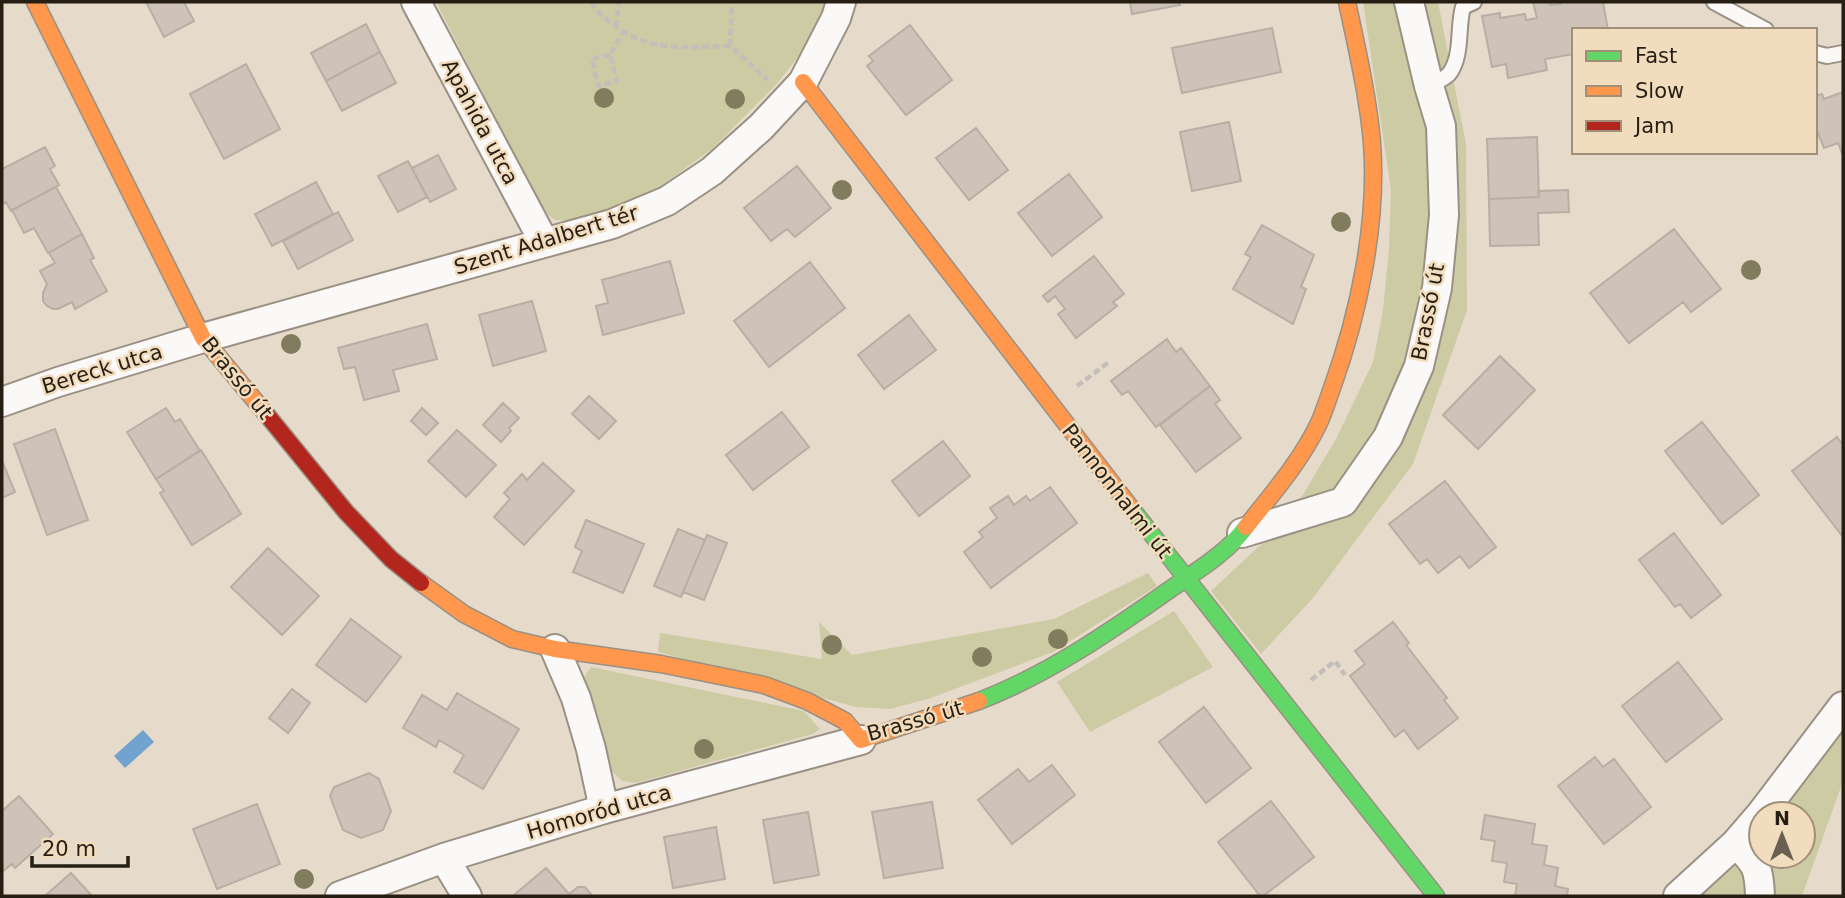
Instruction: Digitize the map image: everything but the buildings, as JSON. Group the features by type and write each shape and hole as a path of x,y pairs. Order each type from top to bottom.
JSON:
{"street":[{"name":"Brassó út","path":"35,2 203,338 346,512 391,558 464,614 512,639 555,649 661,664 764,685 807,701 845,721 861,740 992,696 1064,660 1120,625 1219,555 1242,533 1289,472 1319,423 1340,366 1355,311 1368,245 1373,155 1365,89 1347,2"},
{"name":"Apahida utca","path":"416,2 544,242"},
{"name":"Szent Adalbert tér","path":"203,338 612,224 667,201 712,170 761,127 796,90 841,2"},
{"name":"Brassó út","path":"1242,533 1343,502 1388,437 1419,366 1437,288 1444,215 1441,126 1409,2"},
{"name":"Pannonhalmi út","path":"796,90 1436,896"},
{"name":"Bereck utca","path":"2,401 203,338"},
{"path":"555,649 576,698 604,809"},
{"path":"1772,800 1843,706"},
{"name":"Homoród utca","path":"340,896 444,858 604,809 861,740"},
{"path":"1678,896 1747,830"},
{"path":"1736,843 1756,863 1760,896"},
{"path":"444,858 467,896"}],"lane":[{"path":"1429,86 1447,76 1457,61 1463,7 1474,2"},
{"path":"1714,2 1762,28"},
{"path":"1817,53 1828,56 1843,53"}],"path":[{"path":"591,2 597,12 629,36 651,44 676,48 730,46 796,90"},
{"path":"616,27 619,2"},
{"path":"730,46 732,2"},
{"path":"610,55 592,59 598,86 617,82 610,55 623,32"},
{"path":"1282,702 1335,661 1345,675"}],"shaded area":[{"path":"436,2 828,2 799,56 775,86 712,149 658,188 619,206 570,221 555,220 543,211"},
{"path":"1363,2 1438,2 1466,144 1467,310 1413,464 1313,598 1261,654 1211,591 1281,526 1304,493 1336,439 1373,362 1383,310 1391,190"},
{"path":"1148,573 1157,586 1053,652 928,699 890,709 856,707 658,652 660,633 822,659 819,622 852,655 1054,619"},
{"path":"1174,611 1213,667 1090,732 1057,682"},
{"path":"591,667 804,711 820,729 813,734 636,783 622,781 612,771 599,718 584,677"},
{"path":"1843,728 1843,781 1817,854 1817,800 1789,800"},
{"path":"1747,852 1747,870 1811,870 1802,896 1701,896"}],"water":[{"path":"143,730 154,742 125,768 114,756"}],"traffic: fast":[{"path":"1131,508 1436,896"},
{"path":"979,701 1055,665 1103,636 1212,560 1246,527"}],"traffic: slow":[{"path":"35,2 203,338 267,415"},
{"path":"1246,527 1295,464 1319,423 1342,359 1358,299 1372,204 1372,143 1365,90 1347,2"},
{"path":"803,82 1131,508"},
{"path":"421,583 464,614 512,639 555,649 661,664 764,685 807,701 845,721 861,740 979,701"}],"traffic: jam":[{"path":"267,415 346,512 391,559 421,583"}]}
